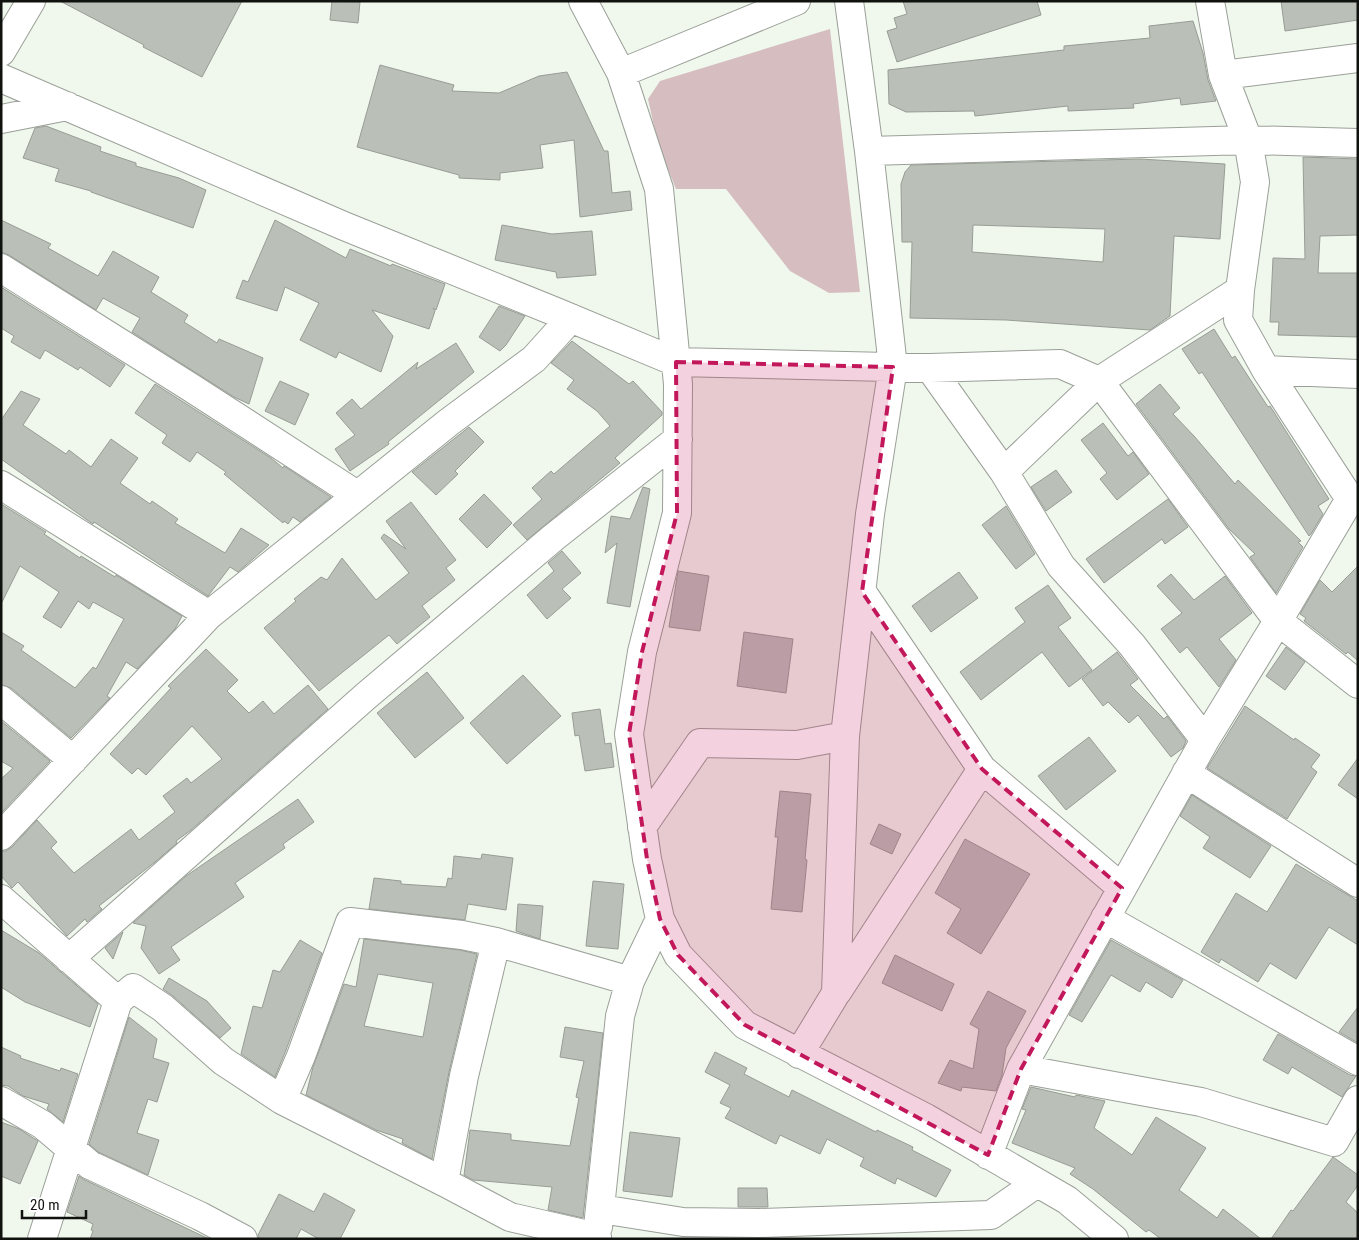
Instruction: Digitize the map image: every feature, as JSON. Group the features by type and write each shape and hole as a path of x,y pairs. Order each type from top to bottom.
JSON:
{"street":[{"path":"1,52 31,1"},
{"path":"583,1 621,73 659,189 678,384 677,513 642,652 629,734 647,859 660,919 678,955 745,1025 926,1118 1067,1200 1114,1239"},
{"path":"621,73 796,1"},
{"path":"836,993 845,736 870,514 894,367 869,151 848,1"},
{"path":"988,1154 1020,1069 1205,740 1354,494 1266,370 1238,320 1240,290 1255,182 1248,140 1223,75 1210,1"},
{"path":"1223,75 1358,58"},
{"path":"1,78 344,226 676,362 930,368 1060,364 1099,381 1278,621 1358,684"},
{"path":"1,119 67,106"},
{"path":"869,151 1248,140 1358,143"},
{"path":"1,268 357,495"},
{"path":"1004,472 1099,381 1240,290"},
{"path":"1,836 209,615 449,422 534,359 571,318"},
{"path":"930,368 1004,472 1061,566 1132,645 1205,740"},
{"path":"1266,370 1358,374"},
{"path":"69,958 374,690 554,537 678,439"},
{"path":"1,486 209,615"},
{"path":"862,592 982,769 1122,888"},
{"path":"1,700 73,760"},
{"path":"642,827 700,743 797,745 845,736"},
{"path":"799,1054 836,993 982,769"},
{"path":"1186,774 1358,883"},
{"path":"1,899 118,1001"},
{"path":"1105,918 1358,1061"},
{"path":"42,1239 118,1001 133,988 162,1008 223,1061 282,1100 510,1217 597,1238 620,1016 630,981 660,919"},
{"path":"282,1100 301,1056 350,922 496,942 630,981"},
{"path":"444,1182 464,1076 496,942"},
{"path":"1020,1069 1201,1102 1334,1142 1358,1100"},
{"path":"1,1101 43,1125 90,1165 200,1216 243,1239"},
{"path":"601,1209 683,1222 765,1231 991,1216 1037,1183"}],"highlighted area":[{"path":"676,362 893,367 862,592 982,769 1122,888 1021,1069 988,1155 745,1025 678,955 660,919 647,859 629,734 642,652 677,513"}],"shaded area":[{"path":"830,29 860,292 829,293 790,271 726,189 676,189 658,144 648,99 660,81"}],"building":[{"path":"60,1 242,1 202,77"},
{"path":"332,1 360,2 358,23 330,20"},
{"path":"903,1 1037,1 1041,15 897,62 887,31 897,28 894,18 907,14"},
{"path":"1281,1 1358,1 1358,20 1285,31"},
{"path":"1193,21 1203,53 1208,80 1216,101 1181,105 1180,98 1133,104 1134,108 1068,111 1068,106 975,116 974,111 906,112 889,104 888,70 1064,50 1064,46 1150,38 1149,26"},
{"path":"380,65 454,85 452,91 499,93 539,76 567,72 604,151 608,151 612,193 630,191 632,210 580,217 574,140 540,145 543,168 500,173 500,180 459,178 459,175 357,147"},
{"path":"46,126 101,147 100,151 136,163 136,166 179,178 206,190 193,228 91,191 55,181 59,169 23,158 35,128"},
{"path":"1303,157 1358,159 1358,235 1320,236 1318,273 1358,273 1358,337 1278,335 1279,322 1270,322 1273,258 1305,259"},
{"path":"1140,159 1225,164 1220,239 1174,236 1170,316 1150,330 1006,320 910,318 912,242 902,242 901,184 905,172 911,165","holes":["973,225 1105,229 1103,262 972,252"]},
{"path":"1,220 51,244 48,248 98,276 113,251 159,277 151,292 188,315 184,322 217,343 219,339 263,358 249,404 234,397 132,332 140,318 103,298 96,310 9,255 1,252"},
{"path":"275,220 346,258 350,249 391,266 392,264 445,284 436,310 433,308 435,311 429,329 372,310 393,336 381,372 339,352 336,358 300,340 319,303 285,287 277,311 236,298 243,280 248,282"},
{"path":"502,225 552,234 592,231 596,275 557,278 556,272 495,260"},
{"path":"1,287 125,365 110,387 80,367 78,370 45,350 40,359 11,342 14,336 1,328"},
{"path":"499,306 525,316 500,351 479,337"},
{"path":"1214,329 1232,358 1235,356 1268,407 1270,406 1329,499 1318,506 1323,514 1309,536 1202,372 1199,374 1182,349"},
{"path":"572,341 629,384 633,381 662,412 662,415 615,458 620,463 527,540 513,525 542,499 532,488 551,471 554,474 610,426 597,411 567,389 574,380 551,363"},
{"path":"456,343 474,372 388,442 389,444 350,471 335,449 355,435 336,413 352,399 361,409 418,362 416,369"},
{"path":"280,381 309,394 295,425 265,411"},
{"path":"155,384 271,458 283,468 284,466 331,497 300,522 293,517 288,524 284,521 283,523 224,474 226,472 197,452 190,462 162,443 167,435 135,413"},
{"path":"1160,384 1180,408 1173,414 1235,484 1238,480 1301,541 1298,542 1303,547 1276,593 1250,557 1255,554 1229,529 1136,404"},
{"path":"21,391 40,399 23,425 66,454 69,450 91,467 111,439 138,458 120,483 150,504 152,501 178,519 175,523 225,553 241,528 269,545 238,572 230,567 208,596 94,522 93,524 1,459 1,420"},
{"path":"1103,423 1128,456 1133,452 1149,474 1117,500 1100,479 1107,473 1081,440"},
{"path":"469,427 484,442 455,471 458,474 436,495 412,472"},
{"path":"1056,470 1072,492 1046,511 1031,487"},
{"path":"643,487 650,489 630,607 607,603 617,543 605,553 611,516 630,519"},
{"path":"484,494 512,523 487,548 459,519"},
{"path":"1168,499 1188,527 1165,544 1162,539 1104,583 1086,559"},
{"path":"411,502 456,560 446,568 455,580 422,606 430,617 397,644 389,635 319,691 264,628 296,601 294,599 321,577 327,580 342,558 376,600 409,573 381,538 384,534 406,549 386,521"},
{"path":"1,504 46,532 44,534 80,558 81,556 115,577 116,575 182,616 175,629 137,669 126,662 107,696 110,698 71,738 11,688 1,685 1,632 24,646 21,650 75,688 93,667 96,669 124,619 93,602 89,609 78,601 61,628 43,617 59,592 20,566 1,604"},
{"path":"1006,506 1035,554 1016,569 982,525"},
{"path":"562,551 581,573 562,589 571,598 547,619 527,595 554,571 548,563"},
{"path":"1358,566 1358,661 1348,652 1346,654 1304,621 1306,618 1300,614 1320,580 1332,592"},
{"path":"678,571 709,576 700,631 669,627"},
{"path":"959,572 978,598 931,632 912,606"},
{"path":"1171,574 1194,600 1225,576 1252,613 1219,639 1236,660 1219,687 1187,647 1180,653 1161,629 1182,613 1157,586"},
{"path":"1048,585 1071,618 1058,627 1092,670 1069,687 1042,652 981,700 960,672 1025,622 1015,608"},
{"path":"744,632 793,639 786,693 737,686"},
{"path":"1286,647 1305,662 1285,690 1266,676"},
{"path":"206,649 238,680 227,691 249,713 263,701 274,714 308,685 328,709 191,830 176,841 177,843 155,862 99,906 102,909 87,922 85,919 67,936 18,882 12,888 1,876 1,851 6,851 12,847 37,820 57,842 51,848 74,873 131,829 139,840 175,812 163,796 187,778 191,783 222,759 192,726 146,775 138,768 132,774 110,754 171,688 168,686"},
{"path":"1117,652 1138,679 1130,685 1164,719 1167,716 1186,741 1183,748 1171,757 1138,715 1129,723 1108,702 1103,706 1082,679"},
{"path":"427,672 464,718 415,758 377,713"},
{"path":"523,675 561,716 507,764 470,723"},
{"path":"1245,706 1294,740 1295,738 1320,755 1311,767 1317,772 1287,819 1207,768"},
{"path":"600,709 605,744 611,743 614,767 585,771 579,735 575,736 572,713"},
{"path":"1,721 50,761 1,813 1,779 13,768 1,761"},
{"path":"1089,737 1116,771 1066,810 1038,776"},
{"path":"1358,758 1358,799 1338,785"},
{"path":"780,791 811,794 802,912 771,909 778,837 775,837"},
{"path":"1192,795 1271,846 1250,878 1203,848 1210,837 1180,816"},
{"path":"298,799 314,822 283,844 285,848 235,883 244,897 171,947 180,960 159,974 141,948 146,926 133,923 186,876"},
{"path":"879,824 901,834 892,854 870,844"},
{"path":"965,839 1030,874 981,954 947,933 961,909 935,893"},
{"path":"482,854 513,858 506,910 468,904 465,920 369,909 374,878 401,881 401,884 446,887 448,878 452,879 454,856 481,859"},
{"path":"1296,864 1358,901 1358,945 1329,927 1296,979 1270,963 1258,982 1221,959 1219,963 1201,952 1236,893 1267,912"},
{"path":"593,881 624,884 618,949 586,946"},
{"path":"518,904 543,906 540,939 516,931"},
{"path":"1,930 39,953 98,1004 90,1027 25,1002 1,987"},
{"path":"123,932 113,959 105,948"},
{"path":"364,939 460,950 477,954 449,1072 432,1159 402,1143 403,1139 376,1130 306,1095 313,1067 344,984 356,987","holes":["378,974 433,983 423,1037 364,1026"]},
{"path":"300,940 322,953 275,1077 241,1054 253,1006 262,1008 273,970 280,972"},
{"path":"1111,940 1183,980 1172,998 1146,982 1140,992 1111,975 1082,1022 1069,1015"},
{"path":"895,955 954,984 942,1011 882,983"},
{"path":"169,978 207,1001 231,1028 220,1038 163,989"},
{"path":"988,991 1026,1011 1006,1048 1002,1075 996,1091 962,1087 961,1091 938,1083 950,1060 973,1069 979,1029 970,1024"},
{"path":"1358,1007 1358,1043 1339,1032"},
{"path":"129,1017 157,1039 153,1058 169,1063 157,1102 148,1099 137,1133 159,1140 148,1175 98,1152 89,1144"},
{"path":"565,1027 603,1033 583,1218 548,1210 552,1187 473,1180 464,1175 470,1130 511,1134 511,1140 570,1146 579,1098 576,1097 584,1061 560,1057"},
{"path":"1278,1034 1350,1075 1356,1076 1342,1097 1292,1067 1288,1074 1263,1060"},
{"path":"1,1047 21,1056 20,1058 60,1071 61,1068 78,1074 63,1122 47,1109 49,1104 23,1096 8,1086 1,1085"},
{"path":"715,1052 747,1068 744,1074 789,1097 792,1090 876,1132 877,1130 913,1147 912,1150 951,1170 936,1197 897,1178 895,1184 860,1166 864,1158 827,1139 820,1154 780,1135 776,1144 725,1118 731,1108 720,1103 730,1085 705,1072"},
{"path":"1031,1087 1075,1097 1076,1095 1105,1101 1094,1128 1132,1155 1156,1117 1206,1148 1179,1190 1217,1218 1223,1209 1261,1239 1161,1239 1149,1230 1146,1232 1093,1189 1070,1174 1075,1168 1012,1143 1026,1110 1022,1109"},
{"path":"1,1122 19,1129 38,1141 20,1184 1,1176"},
{"path":"630,1132 680,1138 672,1197 623,1191"},
{"path":"1333,1157 1358,1175 1358,1185 1346,1202 1358,1213 1358,1239 1271,1239 1291,1210 1293,1211"},
{"path":"79,1176 209,1239 90,1239 93,1224 67,1212"},
{"path":"738,1188 767,1188 768,1207 738,1207"},
{"path":"324,1193 355,1210 340,1239 319,1239 301,1229 296,1239 259,1239 258,1235 279,1194 314,1212"}]}
